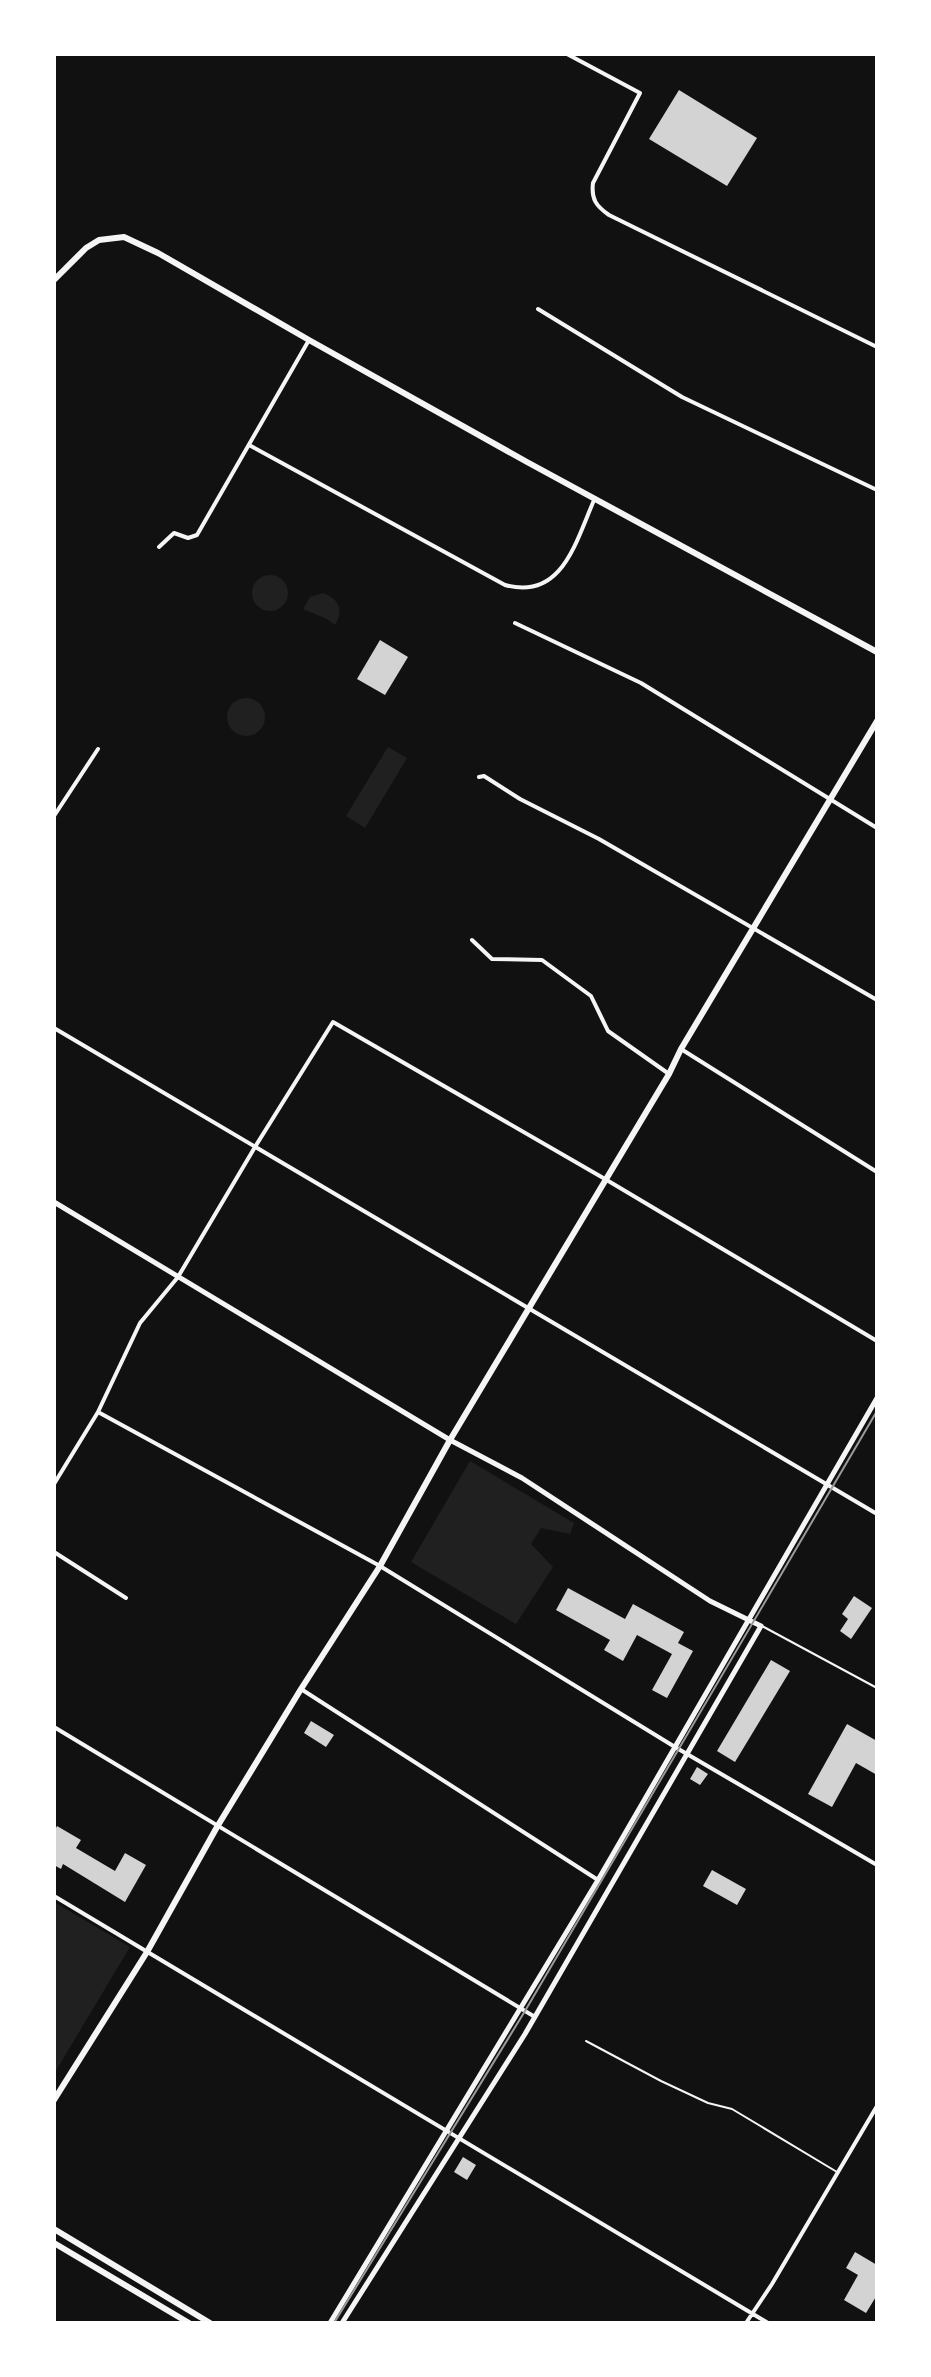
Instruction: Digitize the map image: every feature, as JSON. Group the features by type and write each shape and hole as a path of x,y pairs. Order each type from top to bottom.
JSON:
{"main road":[{"path":"54,280 86,248 99,240 124,237 877,652"},
{"path":"54,2100 147,1952 217,1827 301,1689 380,1566 450,1440 877,721"},
{"path":"54,2229 210,2323"},
{"path":"54,2243 189,2323"}],"street":[{"path":"567,54 640,93 593,183 592,194 597,207 877,347"},
{"path":"538,309 682,397 877,490"},
{"path":"159,547 174,533 188,538 197,535 309,340"},
{"path":"249,445 505,585 521,590 550,581 560,569 595,498"},
{"path":"515,623 641,683 877,828"},
{"path":"54,816 98,749"},
{"path":"479,777 484,776 520,799 599,839 877,1000"},
{"path":"472,940 492,959 542,960 591,996 608,1031 669,1074"},
{"path":"54,1484 98,1412 140,1323 178,1277 333,1022 877,1341"},
{"path":"54,1028 877,1514"},
{"path":"681,1049 877,1172"},
{"path":"54,1202 450,1440 522,1478 710,1601 761,1626 535,2017 342,2323"},
{"path":"330,2323 598,1880 877,1398"},
{"path":"98,1412 380,1566 675,1747 877,1865"},
{"path":"54,1552 126,1598"},
{"path":"301,1689 598,1880"},
{"path":"54,1727 535,2017"},
{"path":"54,1896 768,2323"},
{"path":"746,2323 877,2106"}],"lane":[{"path":"761,1626 877,1688"},
{"path":"586,2041 697,2097 732,2109 838,2173"}],"shaded area":[{"path":"270,575 283,580 288,593 283,606 270,611 257,606 252,593 257,580"},
{"path":"323,593 333,598 338,606 335,625 303,609 310,597"},
{"path":"246,698 260,703 265,717 260,731 246,736 232,731 227,717 232,703"},
{"path":"388,747 407,758 365,828 346,816"},
{"path":"470,1461 574,1523 570,1534 541,1528 531,1544 553,1567 516,1624 411,1562"},
{"path":"54,1902 130,1947 54,2074"}],"building":[{"path":"679,90 757,138 727,186 649,139"},
{"path":"380,640 408,657 385,695 357,679"},
{"path":"568,1588 625,1619 633,1604 684,1632 678,1643 693,1651 667,1698 652,1690 672,1654 637,1635 623,1661 604,1650 610,1640 556,1610"},
{"path":"854,1596 872,1608 851,1639 840,1631 848,1619 842,1614"},
{"path":"771,1660 790,1671 735,1762 717,1751"},
{"path":"311,1721 334,1735 326,1747 304,1733"},
{"path":"847,1724 877,1741 877,1775 856,1763 832,1807 808,1794"},
{"path":"697,1767 708,1774 700,1785 690,1779"},
{"path":"57,1826 81,1840 76,1848 115,1871 125,1853 146,1865 125,1902 63,1864 61,1869 54,1865 54,1832"},
{"path":"712,1870 746,1889 737,1905 703,1886"},
{"path":"463,2157 476,2165 467,2180 454,2172"},
{"path":"855,2252 877,2265 877,2295 866,2313 844,2300 858,2275 846,2268"}],"tram line":[{"path":"334,2323 525,2011 877,1411"}]}
